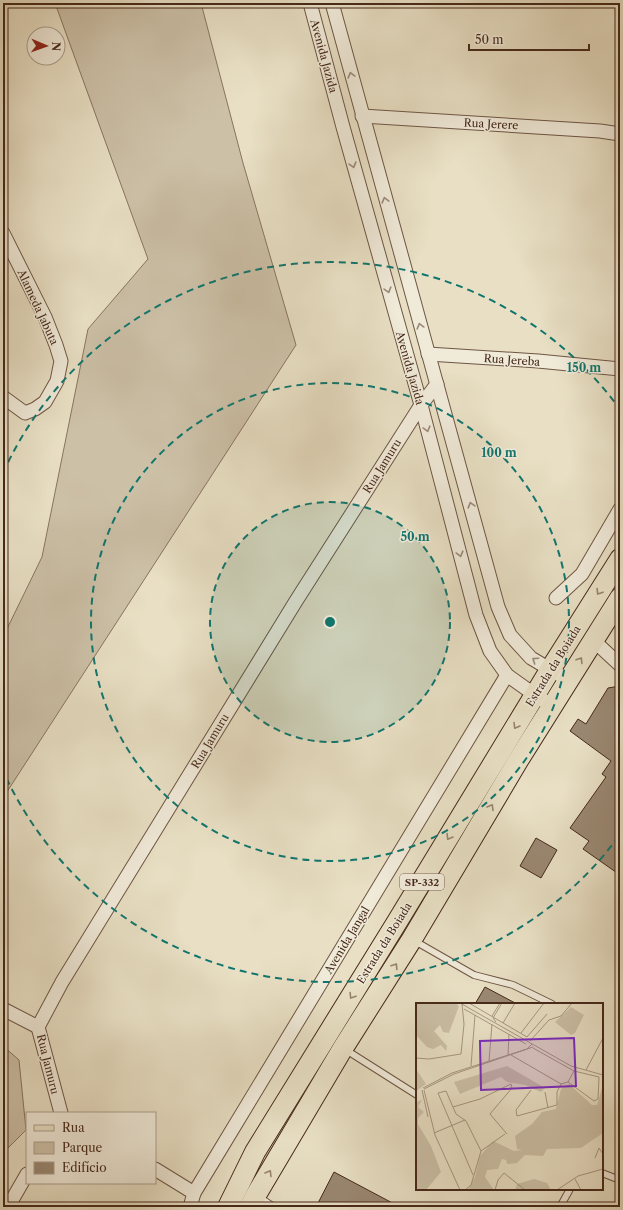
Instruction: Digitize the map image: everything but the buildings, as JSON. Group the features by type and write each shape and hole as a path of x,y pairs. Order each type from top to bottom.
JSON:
{"main road":[{"name":"Estrada da Boiada","path":"228,1207 255,1152 620,558"},
{"name":"Estrada da Boiada","path":"253,1201 343,1048 412,939 552,706 620,598"}],"street":[{"name":"Avenida Jazida","path":"310,3 339,114 421,405 476,615 490,651 507,675 552,706"},
{"name":"Avenida Jazida","path":"332,3 498,608 510,635 531,658 568,680"},
{"name":"Rua Jerere","path":"339,114 346,107 350,106 359,109 362,116 600,131 620,134"},
{"path":"343,127 355,130 362,123 362,116"},
{"name":"Alameda Jabuta","path":"3,233 45,317 61,361 57,381 45,402 35,409 25,413 3,397"},
{"name":"Rua Jereba","path":"428,354 538,361 620,370"},
{"name":"Rua Jamuru","path":"60,1112 38,1026 62,982 296,601 421,405 437,384"},
{"path":"556,598 582,574 620,509"},
{"path":"593,640 620,665"},
{"name":"Avenida Jangal","path":"190,1207 194,1193 507,675"},
{"path":"3,1008 38,1026"},
{"path":"156,1170 194,1193"},
{"path":"8,1207 26,1176"}],"lane":[{"path":"412,939 474,976 513,985 550,1003"},
{"path":"343,1048 416,1094"},
{"path":"603,1173 620,1180"},
{"path":"560,1207 569,1190"},
{"path":"253,1201 274,1207"}],"green space":[{"path":"55,3 201,3 243,163 296,345 3,798 3,637 42,557 88,329 148,259 66,33 66,26 63,26"},
{"path":"3,1046 19,1060 26,1130 3,1153"}]}
